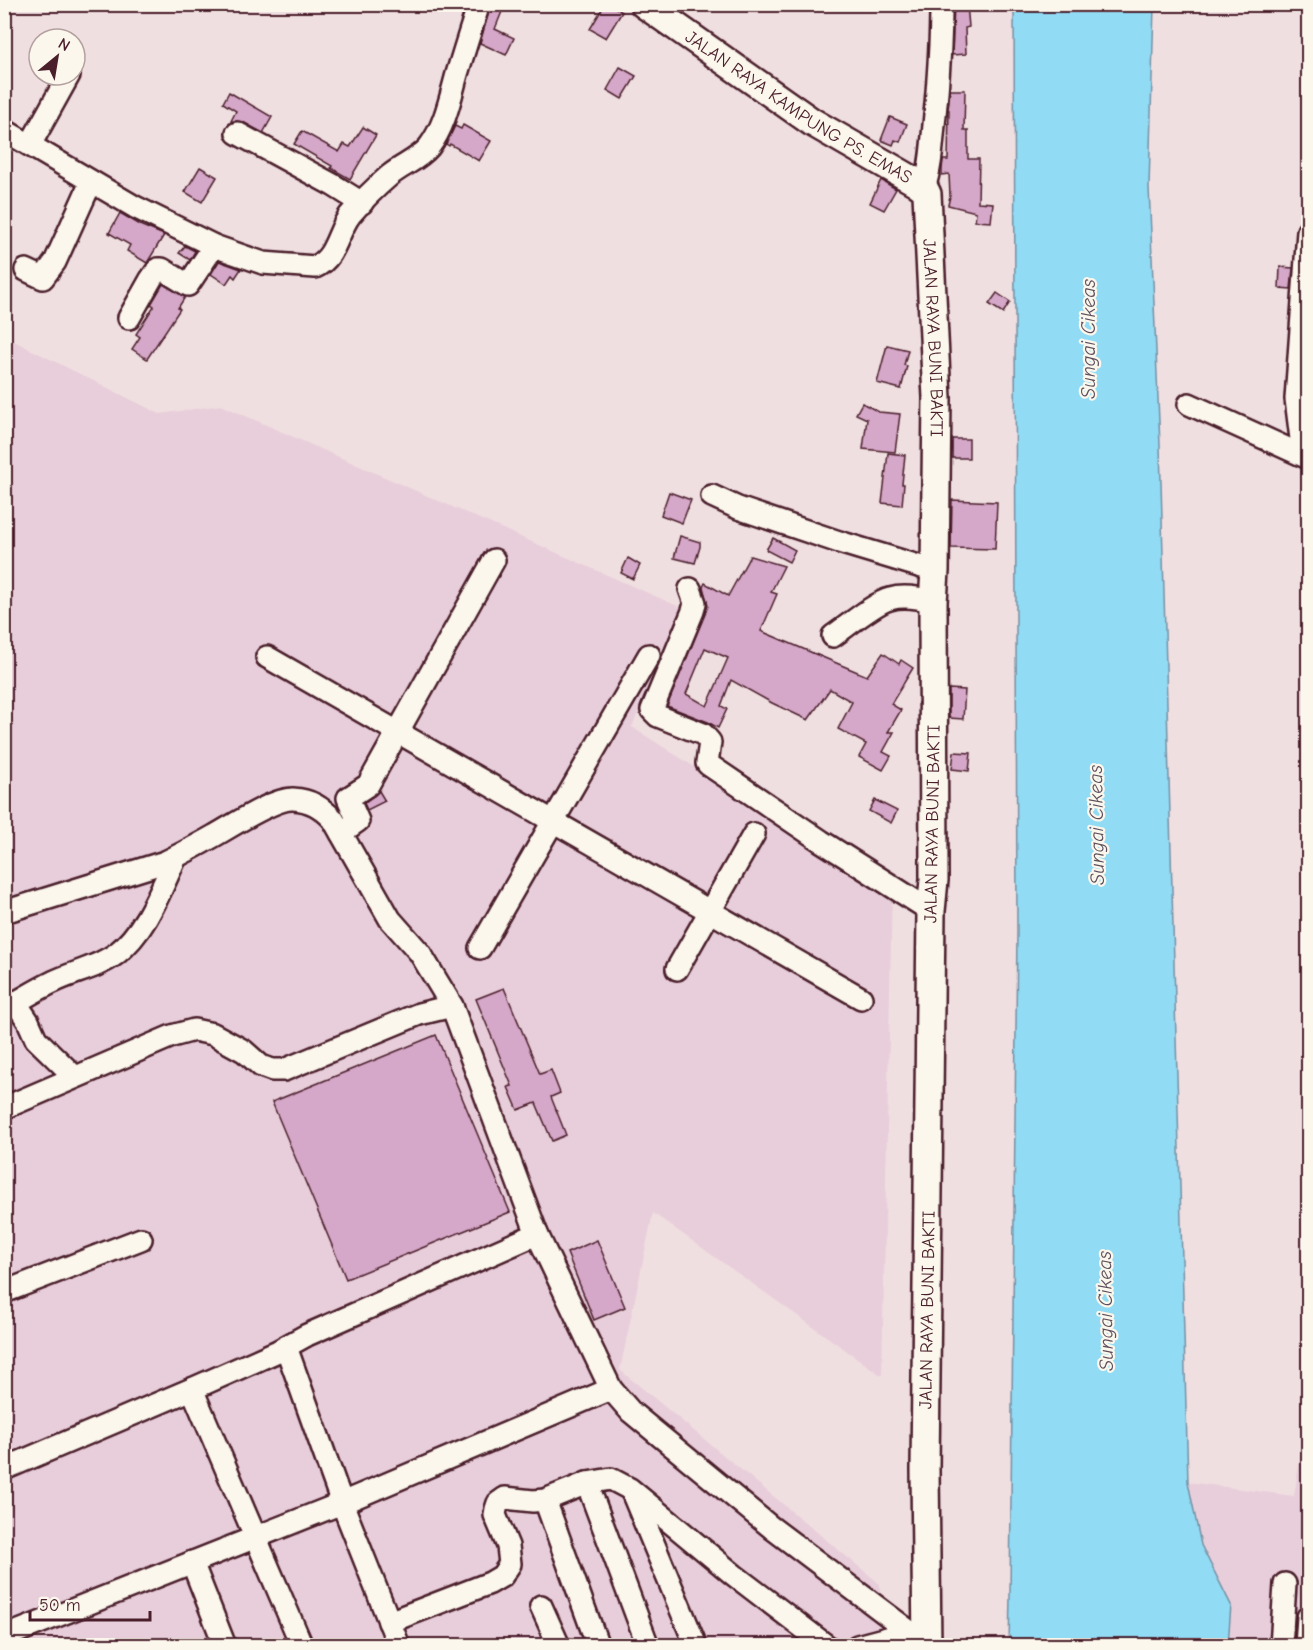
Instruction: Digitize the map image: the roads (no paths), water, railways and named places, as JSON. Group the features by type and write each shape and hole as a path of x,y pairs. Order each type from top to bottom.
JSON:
{"main road":[{"name":"JALAN RAYA KAMPUNG PS. EMAS","path":"644,4 812,122 916,182 924,189"},
{"name":"JALAN RAYA BUNI BAKTI","path":"921,1637 931,911 934,880 933,602 937,398 928,202 924,189"}],"street":[{"path":"4,130 135,207 214,246 263,263 315,267 331,253 345,222 362,203 389,176 422,154 429,146 445,118 479,4"},
{"name":"JALAN RAYA BUNI BAKTI","path":"924,189 929,173 936,102 941,4"},
{"path":"30,145 62,87"},
{"path":"237,133 362,203"},
{"path":"26,270 43,278 55,262 91,182"},
{"path":"1306,456 1296,399 1308,231"},
{"path":"129,318 158,270 162,269 188,285 214,246"},
{"path":"1189,404 1306,456"},
{"path":"712,496 738,508 839,542 935,571"},
{"path":"341,833 358,821 348,798 368,785 494,560"},
{"path":"690,589 695,603 693,610 651,710 658,716 703,734 710,742 707,763 709,765 931,911"},
{"path":"833,636 884,601 896,598 918,598 933,602"},
{"path":"480,948 649,656"},
{"path":"267,657 861,998"},
{"path":"4,912 154,866 176,857 270,805 291,798 321,807 333,819 390,918 420,953 452,1006 537,1234 610,1389 631,1412 772,1528 921,1637"},
{"path":"677,969 754,834"},
{"path":"75,1077 36,1039 28,1021 10,1006 52,982 92,967 116,954 137,932 148,915 176,857"},
{"path":"4,1108 172,1036 194,1030 213,1034 244,1051 261,1066 272,1070 284,1070 419,1014 452,1006"},
{"path":"4,1469 192,1389 286,1347 307,1335 537,1234"},
{"path":"4,1292 141,1239"},
{"path":"286,1347 342,1503 399,1646"},
{"path":"192,1389 302,1646"},
{"path":"14,1646 4,1637 342,1503 610,1389"},
{"path":"389,1622 490,1583 502,1576 510,1564 508,1546 495,1515 498,1503 505,1498 545,1500 586,1484 610,1479 630,1489 734,1575 826,1646"},
{"path":"586,1484 648,1646"},
{"path":"630,1489 696,1646"},
{"path":"545,1500 598,1646"},
{"path":"192,1562 225,1646"},
{"path":"1281,1646 1285,1584"},
{"path":"541,1606 559,1646"},
{"path":"1306,1646 1308,1617"},
{"path":"857,1646 921,1637"}],"water":[{"name":"Sungai Cikeas","path":"1014,5 1154,5 1149,187 1160,445 1188,1482 1201,1545 1231,1605 1228,1645 1009,1645 1017,931"}]}
